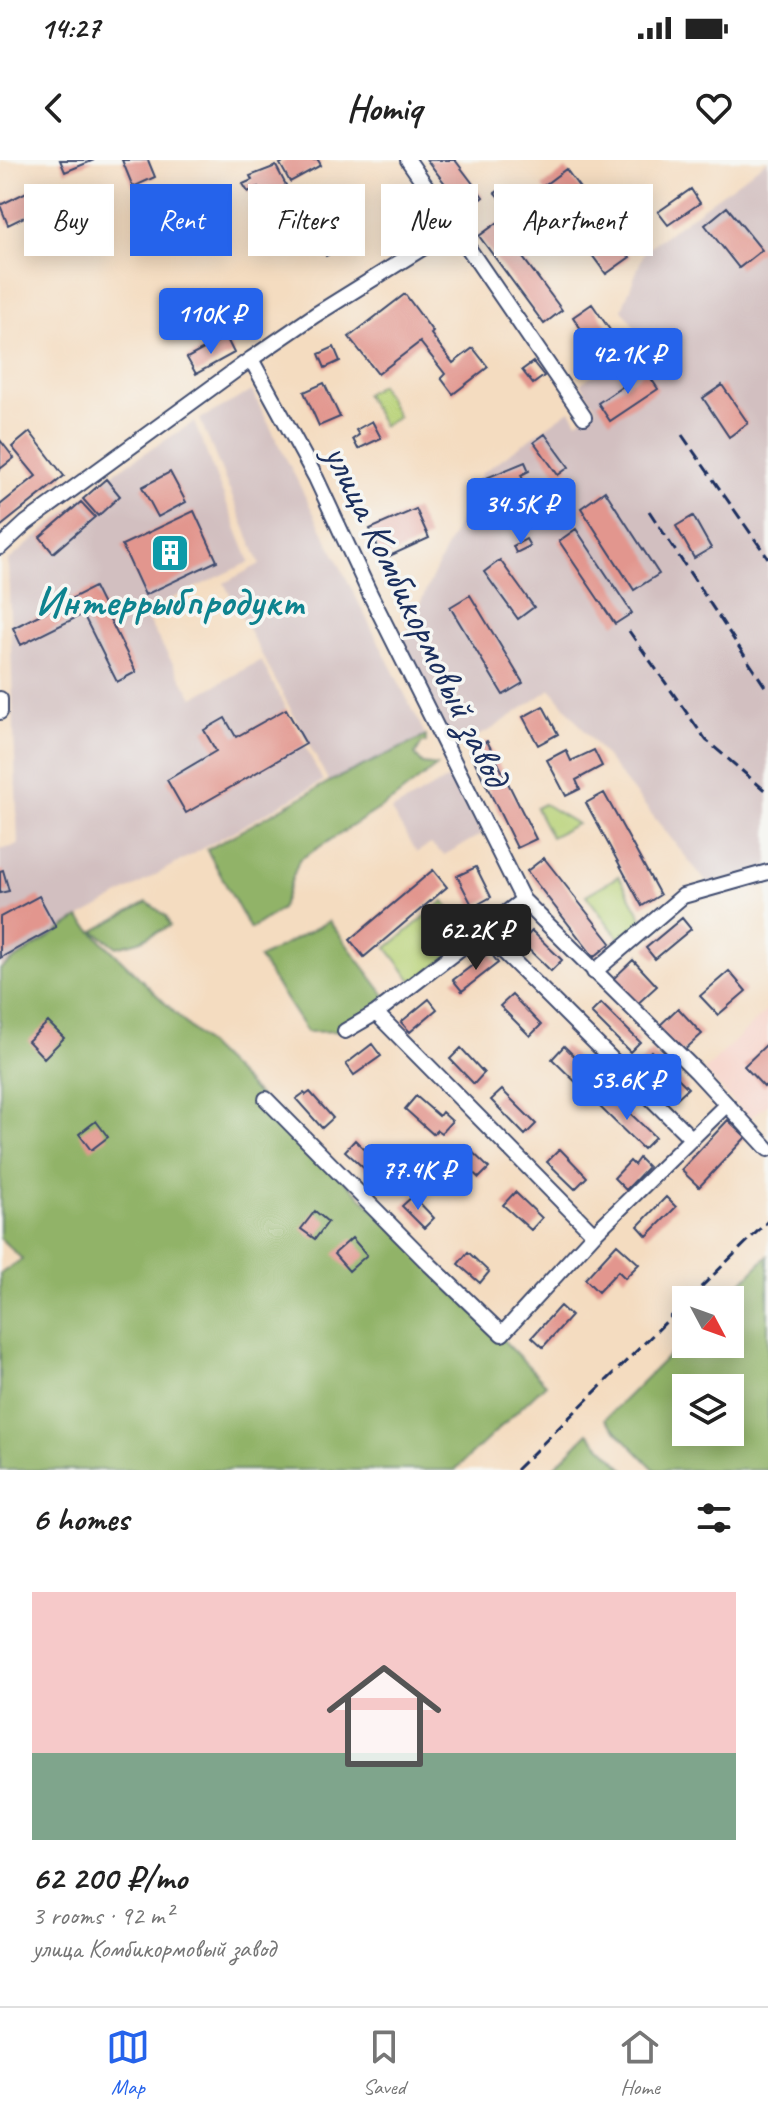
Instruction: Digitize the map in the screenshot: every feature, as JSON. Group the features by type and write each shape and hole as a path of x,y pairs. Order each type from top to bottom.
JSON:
{"street":[{"path":"408,160 424,184"},
{"path":"0,547 26,523 177,416 251,359 410,256"},
{"path":"472,256 584,417"},
{"name":"улица Комбикормовый завод","path":"251,359 316,478 370,594 523,900 696,1071 768,1149"},
{"path":"0,699 0,712"},
{"path":"594,972 683,896 768,872"},
{"path":"345,1031 376,1013 523,900"},
{"path":"482,930 692,1139"},
{"path":"376,1013 594,1234"},
{"path":"266,1099 502,1334 594,1234 726,1105"}],"shaded area":[{"path":"768,160 768,872 711,888 551,689 492,729 455,747 402,641 482,473 570,410 577,421 596,408 581,383 643,340 622,309 643,256 653,256 653,244"},
{"path":"252,391 426,736 329,782 224,583 260,564 200,419"},
{"path":"194,422 250,562 148,610 138,604 193,698 261,660 323,781 79,918 0,967 0,850 18,845 8,561 110,475"},
{"path":"451,777 482,834 444,855 431,844 417,852 391,811"},
{"path":"768,1009 768,1104 749,1118 704,1071"}],"green space":[{"path":"380,385 398,417 383,426 365,394"},
{"path":"426,736 426,743 422,743 415,755 423,764 437,766 393,800 299,860 281,909 250,929 207,850 329,782"},
{"path":"544,804 577,824 551,837 536,808"},
{"path":"619,876 646,925 624,945 586,895"},
{"path":"444,901 470,939 414,983 387,948"},
{"path":"147,902 166,916 170,926 139,941 117,947 94,931"},
{"path":"79,918 546,1384 455,1470 0,1470 0,1274 22,1259 0,1238 0,969"},
{"path":"329,921 390,1002 345,1031 307,1032 259,958"},
{"path":"768,1256 768,1470 655,1470 605,1419 672,1352 672,1358 744,1358 744,1286 738,1286"},
{"path":"588,1433 625,1470 551,1470"}],"building":[{"path":"60,160 94,160 65,172"},
{"path":"122,160 148,160 155,177 132,184"},
{"path":"287,160 318,160 321,165 290,182 280,164"},
{"path":"427,160 455,160 473,184 445,184"},
{"path":"276,166 285,184 248,184 248,192 243,184 252,180 250,176"},
{"path":"566,169 577,184 546,184"},
{"path":"691,189 700,203 668,225 658,212"},
{"path":"24,193 24,217 8,225 0,205"},
{"path":"727,207 762,250 739,268 705,225"},
{"path":"494,225 494,256 522,256 562,310 544,324 479,236"},
{"path":"593,256 629,256 630,257 606,274"},
{"path":"405,294 453,363 473,348 488,367 453,394 441,378 445,374 420,342 378,374 349,337"},
{"path":"592,304 619,343 599,356 573,317"},
{"path":"226,337 234,353 196,374 187,358"},
{"path":"334,347 340,361 325,368 319,354"},
{"path":"533,362 544,376 533,384 522,370"},
{"path":"646,371 658,389 610,421 598,403"},
{"path":"324,383 340,417 319,426 304,392"},
{"path":"722,385 748,423 729,437 703,398"},
{"path":"372,421 381,438 358,449 353,439 359,435 356,430"},
{"path":"30,432 64,476 0,527 0,505 36,476 12,447"},
{"path":"545,434 569,467 558,475 534,442"},
{"path":"0,440 14,458 0,469"},
{"path":"525,462 529,471 521,475 538,515 509,527 496,496 486,500 479,481"},
{"path":"170,472 186,502 158,517 142,487"},
{"path":"106,479 120,496 98,516 83,499"},
{"path":"605,491 659,574 634,590 581,508"},
{"path":"81,502 95,517 53,553 40,537"},
{"path":"416,509 429,538 383,559 370,529"},
{"name":"Интеррыбпродукт","path":"194,511 217,561 145,595 122,545"},
{"path":"693,516 711,548 694,558 676,526"},
{"path":"576,529 632,613 615,624 559,541"},
{"path":"526,539 530,546 516,553 513,546"},
{"path":"500,560 534,607 518,619 484,572"},
{"path":"94,587 136,672 117,682 83,614 21,645 13,628"},
{"path":"470,595 523,683 503,695 450,607"},
{"path":"543,706 558,734 538,745 523,717"},
{"path":"286,709 306,744 186,813 167,780 216,751 204,730 225,718 236,737"},
{"path":"487,741 536,839 517,848 469,750"},
{"path":"566,750 571,761 594,750 602,766 576,780 580,789 566,796 547,760"},
{"path":"604,793 660,895 642,906 586,803"},
{"path":"544,858 611,943 594,957 527,871"},
{"path":"476,867 491,897 473,907 457,876"},
{"path":"3,870 9,891 0,893 0,871"},
{"path":"433,870 447,887 364,957 350,940"},
{"path":"39,896 56,927 0,958 0,917"},
{"path":"682,918 691,929 655,959 646,948"},
{"path":"532,931 562,960 551,971 521,942"},
{"path":"490,952 498,963 462,991 453,980"},
{"path":"633,960 657,986 634,1007 611,981"},
{"path":"729,971 746,991 718,1015 700,996"},
{"path":"512,995 541,1025 530,1036 500,1006"},
{"path":"429,999 437,1009 410,1032 401,1022"},
{"path":"601,1003 640,1042 630,1052 591,1013"},
{"path":"678,1008 702,1034 680,1054 657,1028"},
{"path":"48,1022 64,1038 44,1058 28,1041"},
{"path":"768,1043 768,1083 764,1087 744,1066"},
{"path":"372,1044 381,1056 354,1075 346,1064"},
{"path":"564,1046 598,1079 586,1092 552,1059"},
{"path":"461,1048 484,1073 474,1084 450,1059"},
{"path":"651,1051 688,1088 676,1099 640,1063"},
{"path":"502,1090 536,1124 525,1135 491,1100"},
{"path":"310,1092 333,1118 322,1128 296,1099"},
{"path":"610,1094 655,1137 643,1149 599,1106"},
{"path":"416,1096 439,1116 442,1112 452,1121 441,1133 437,1130 433,1134 405,1109"},
{"path":"728,1120 746,1137 699,1187 681,1170"},
{"path":"96,1121 108,1137 91,1150 79,1134"},
{"path":"355,1140 377,1162 368,1172 345,1151"},
{"path":"465,1145 489,1168 479,1178 455,1156"},
{"path":"560,1149 587,1177 575,1189 547,1162"},
{"path":"639,1158 648,1167 626,1190 614,1178 630,1161 634,1165"},
{"path":"515,1192 542,1218 531,1230 503,1205"},
{"path":"413,1196 434,1218 424,1228 402,1206"},
{"path":"666,1197 676,1207 647,1236 638,1226"},
{"path":"315,1211 328,1222 315,1239 301,1229"},
{"path":"352,1238 367,1255 349,1271 334,1254"},
{"path":"617,1244 639,1264 625,1278 618,1271 598,1292 585,1279"},
{"path":"468,1252 489,1272 480,1283 458,1264"},
{"path":"560,1306 571,1316 543,1347 532,1337"}],"railway":[{"path":"682,435 768,558"},
{"path":"649,511 768,691"},
{"path":"629,631 706,740 768,793"},
{"path":"702,1286 768,1221"},
{"path":"516,1470 672,1316"}],"place":[{"name":"Интеррыбпродукт","path":"170,553"}]}
